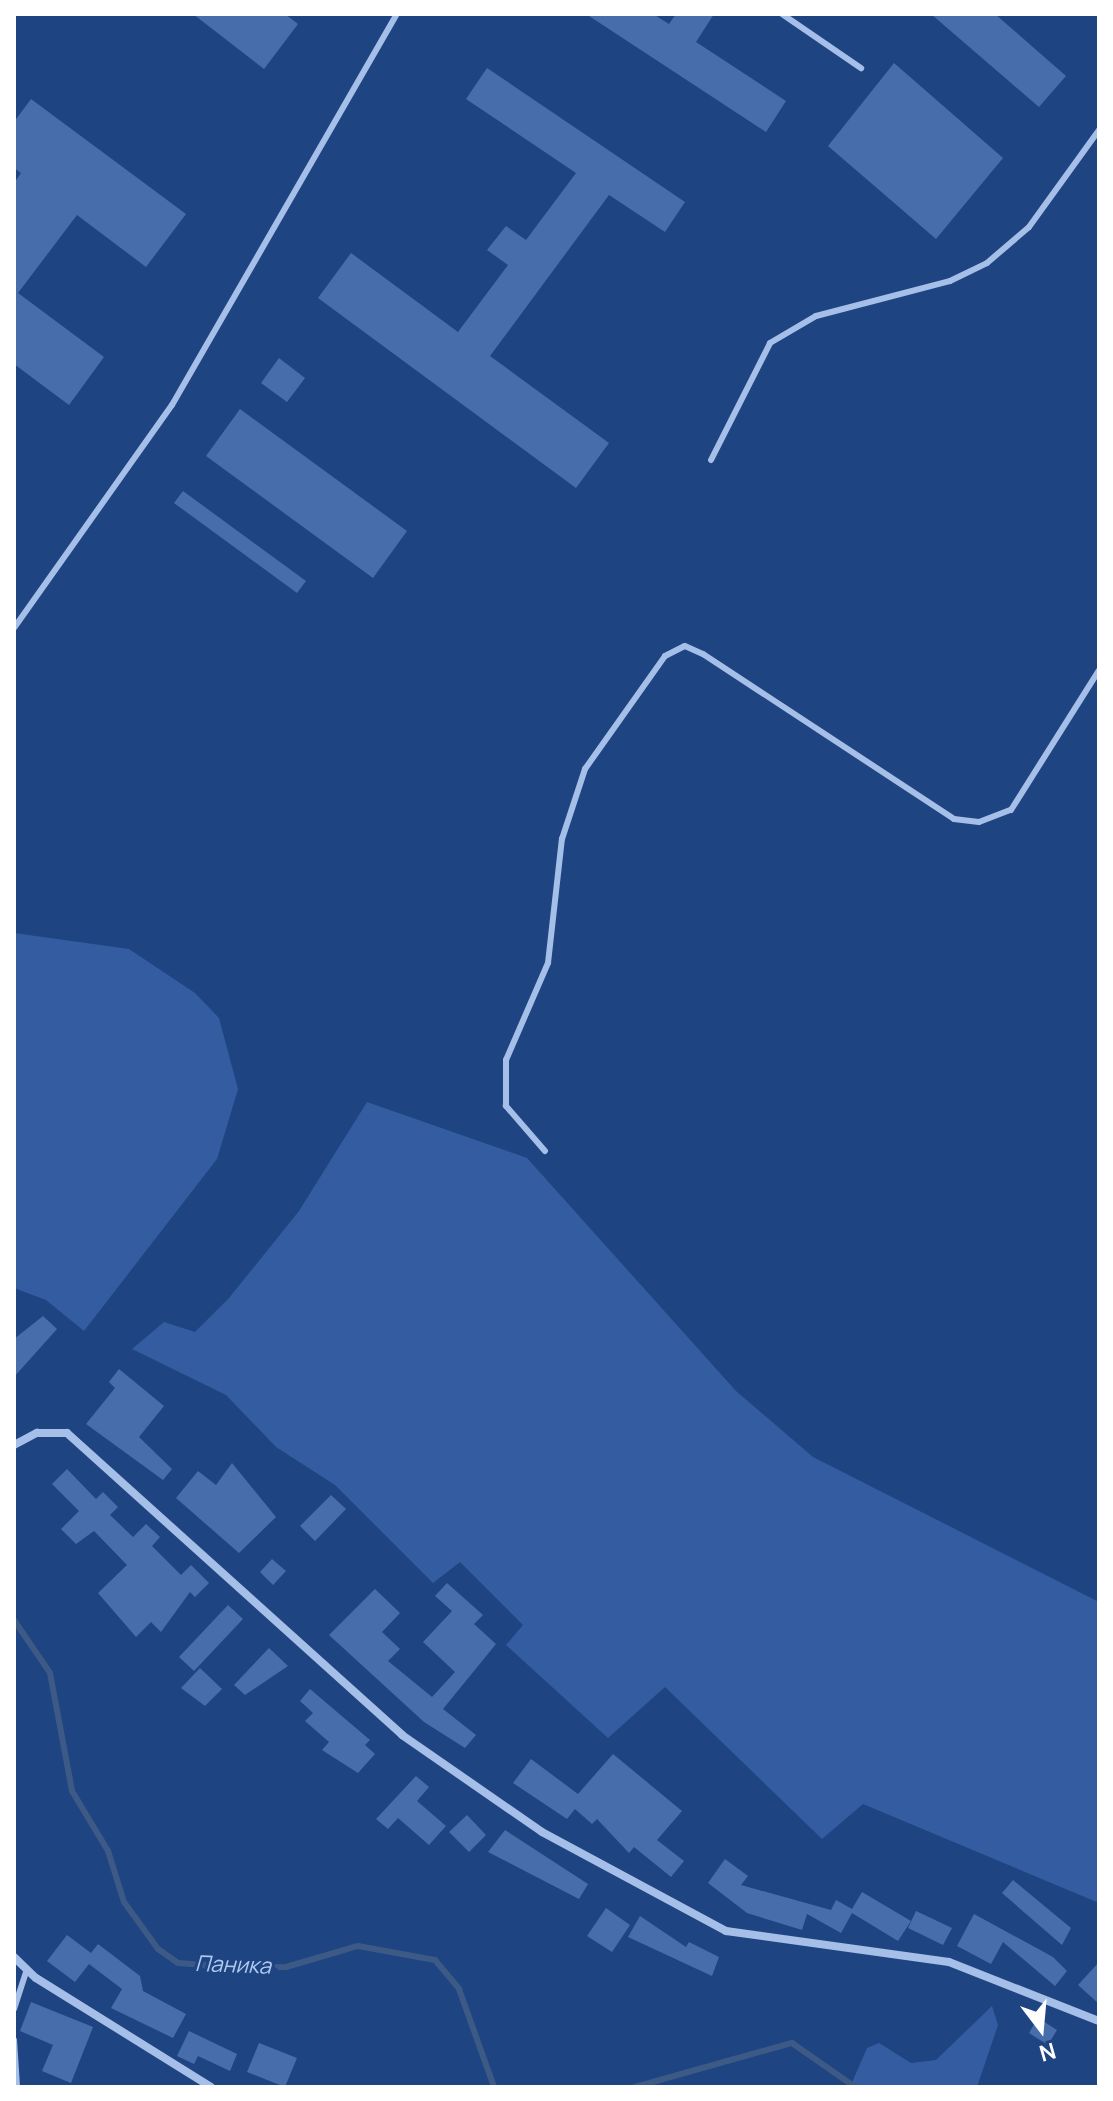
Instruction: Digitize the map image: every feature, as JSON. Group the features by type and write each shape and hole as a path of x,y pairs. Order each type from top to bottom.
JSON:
{"street":[{"path":"14,1445 37,1433 67,1433 402,1735 542,1832 726,1931 949,1962 1099,2021"},
{"path":"14,1957 27,1969 211,2087"}],"lane":[{"path":"14,628 180,393 397,14"},
{"path":"782,14 861,68"},
{"path":"711,460 770,343 816,316 950,281 987,263 1029,227 1099,130"},
{"path":"545,1151 506,1106 506,1060 548,963 562,839 585,769 665,656 685,646 703,654 954,819 979,822 1011,810 1099,670"},
{"path":"14,2009 27,1969"},
{"path":"14,2040 17,2087"}],"shaded area":[{"path":"14,933 129,949 195,993 219,1018 238,1089 217,1159 84,1331 46,1300 14,1288"},
{"path":"367,1102 527,1158 736,1391 813,1457 1099,1602 1099,1903 863,1804 822,1839 665,1687 608,1738 506,1645 523,1625 460,1562 433,1583 335,1485 276,1447 226,1395 132,1349 164,1322 195,1332 229,1298 299,1211"},
{"path":"992,2006 998,2025 977,2087 850,2087 867,2048 879,2043 911,2063 936,2060"}],"building":[{"path":"193,14 285,14 298,24 264,69"},
{"path":"586,14 653,14 669,24 676,14 714,14 696,42 786,101 766,132"},
{"path":"931,14 995,14 1066,76 1039,107"},
{"path":"894,63 1003,158 936,239 828,146"},
{"path":"487,68 685,202 665,232 609,195 490,356 609,443 576,488 318,298 351,253 458,332 508,265 487,250 506,226 526,240 576,173 466,99"},
{"path":"31,99 186,214 146,267 77,215 18,293 104,357 69,405 14,364 14,183 21,173 14,168 14,122"},
{"path":"279,358 305,378 287,402 261,383"},
{"path":"240,409 407,531 373,578 206,456"},
{"path":"183,491 306,581 297,593 174,503"},
{"path":"43,1316 57,1329 14,1377 14,1339"},
{"path":"119,1369 164,1406 139,1437 172,1469 163,1480 86,1424 115,1388 109,1382"},
{"path":"232,1463 276,1517 239,1553 176,1498 198,1471 216,1485"},
{"path":"67,1469 96,1499 103,1492 118,1507 110,1515 133,1537 146,1524 160,1537 152,1546 181,1575 191,1565 209,1583 195,1597 190,1592 161,1632 151,1622 136,1637 98,1593 127,1565 94,1531 76,1544 61,1529 79,1511 52,1484"},
{"path":"331,1495 346,1509 315,1541 300,1526"},
{"path":"272,1559 286,1571 273,1585 260,1572"},
{"path":"447,1583 483,1615 474,1624 496,1644 443,1709 476,1735 465,1748 424,1722 329,1635 375,1589 400,1613 382,1632 400,1649 388,1661 432,1697 455,1672 423,1642 452,1611 435,1596"},
{"path":"228,1605 243,1619 194,1671 179,1657"},
{"path":"269,1648 288,1666 245,1695 234,1685"},
{"path":"200,1668 222,1689 205,1706 181,1688"},
{"path":"310,1689 370,1740 365,1745 375,1754 358,1773 322,1750 329,1742 305,1721 313,1713 300,1701"},
{"path":"613,1754 682,1811 657,1840 684,1861 671,1877 634,1847 629,1853 597,1819 592,1824 575,1809 567,1819 513,1783 531,1759 578,1794"},
{"path":"416,1776 429,1787 417,1801 446,1826 429,1845 398,1818 388,1829 376,1819"},
{"path":"467,1815 486,1835 469,1852 449,1832"},
{"path":"505,1830 588,1884 579,1899 488,1852"},
{"path":"725,1859 748,1876 741,1885 831,1910 836,1900 852,1909 862,1892 911,1921 898,1941 852,1913 841,1933 807,1914 802,1930 747,1913 708,1883"},
{"path":"1013,1880 1071,1928 1062,1945 1002,1893"},
{"path":"606,1908 630,1925 612,1952 587,1936"},
{"path":"916,1911 952,1928 943,1945 908,1928"},
{"path":"974,1914 1053,1957 1067,1971 1055,1986 1003,1942 991,1964 957,1946"},
{"path":"640,1916 686,1947 689,1942 719,1957 712,1976 628,1937"},
{"path":"67,1935 91,1953 98,1944 140,1976 143,1991 186,2014 173,2038 111,2008 122,1989 89,1964 75,1982 47,1961"},
{"path":"1099,1962 1099,2004 1078,1985"},
{"path":"31,2002 93,2027 71,2083 42,2071 53,2045 20,2031"},
{"path":"1038,2018 1057,2030 1048,2045 1029,2033"},
{"path":"189,2031 237,2054 230,2071 198,2056 194,2064 177,2056"},
{"path":"259,2043 297,2058 285,2087 247,2072"}],"waterway":[{"name":"Паника","path":"14,1620 50,1673 72,1791 108,1851 124,1902 158,1949 178,1963 246,1968 286,1967 358,1946 435,1960 459,1989 494,2087"},
{"name":"Паника","path":"635,2087 792,2043 855,2087"}]}
